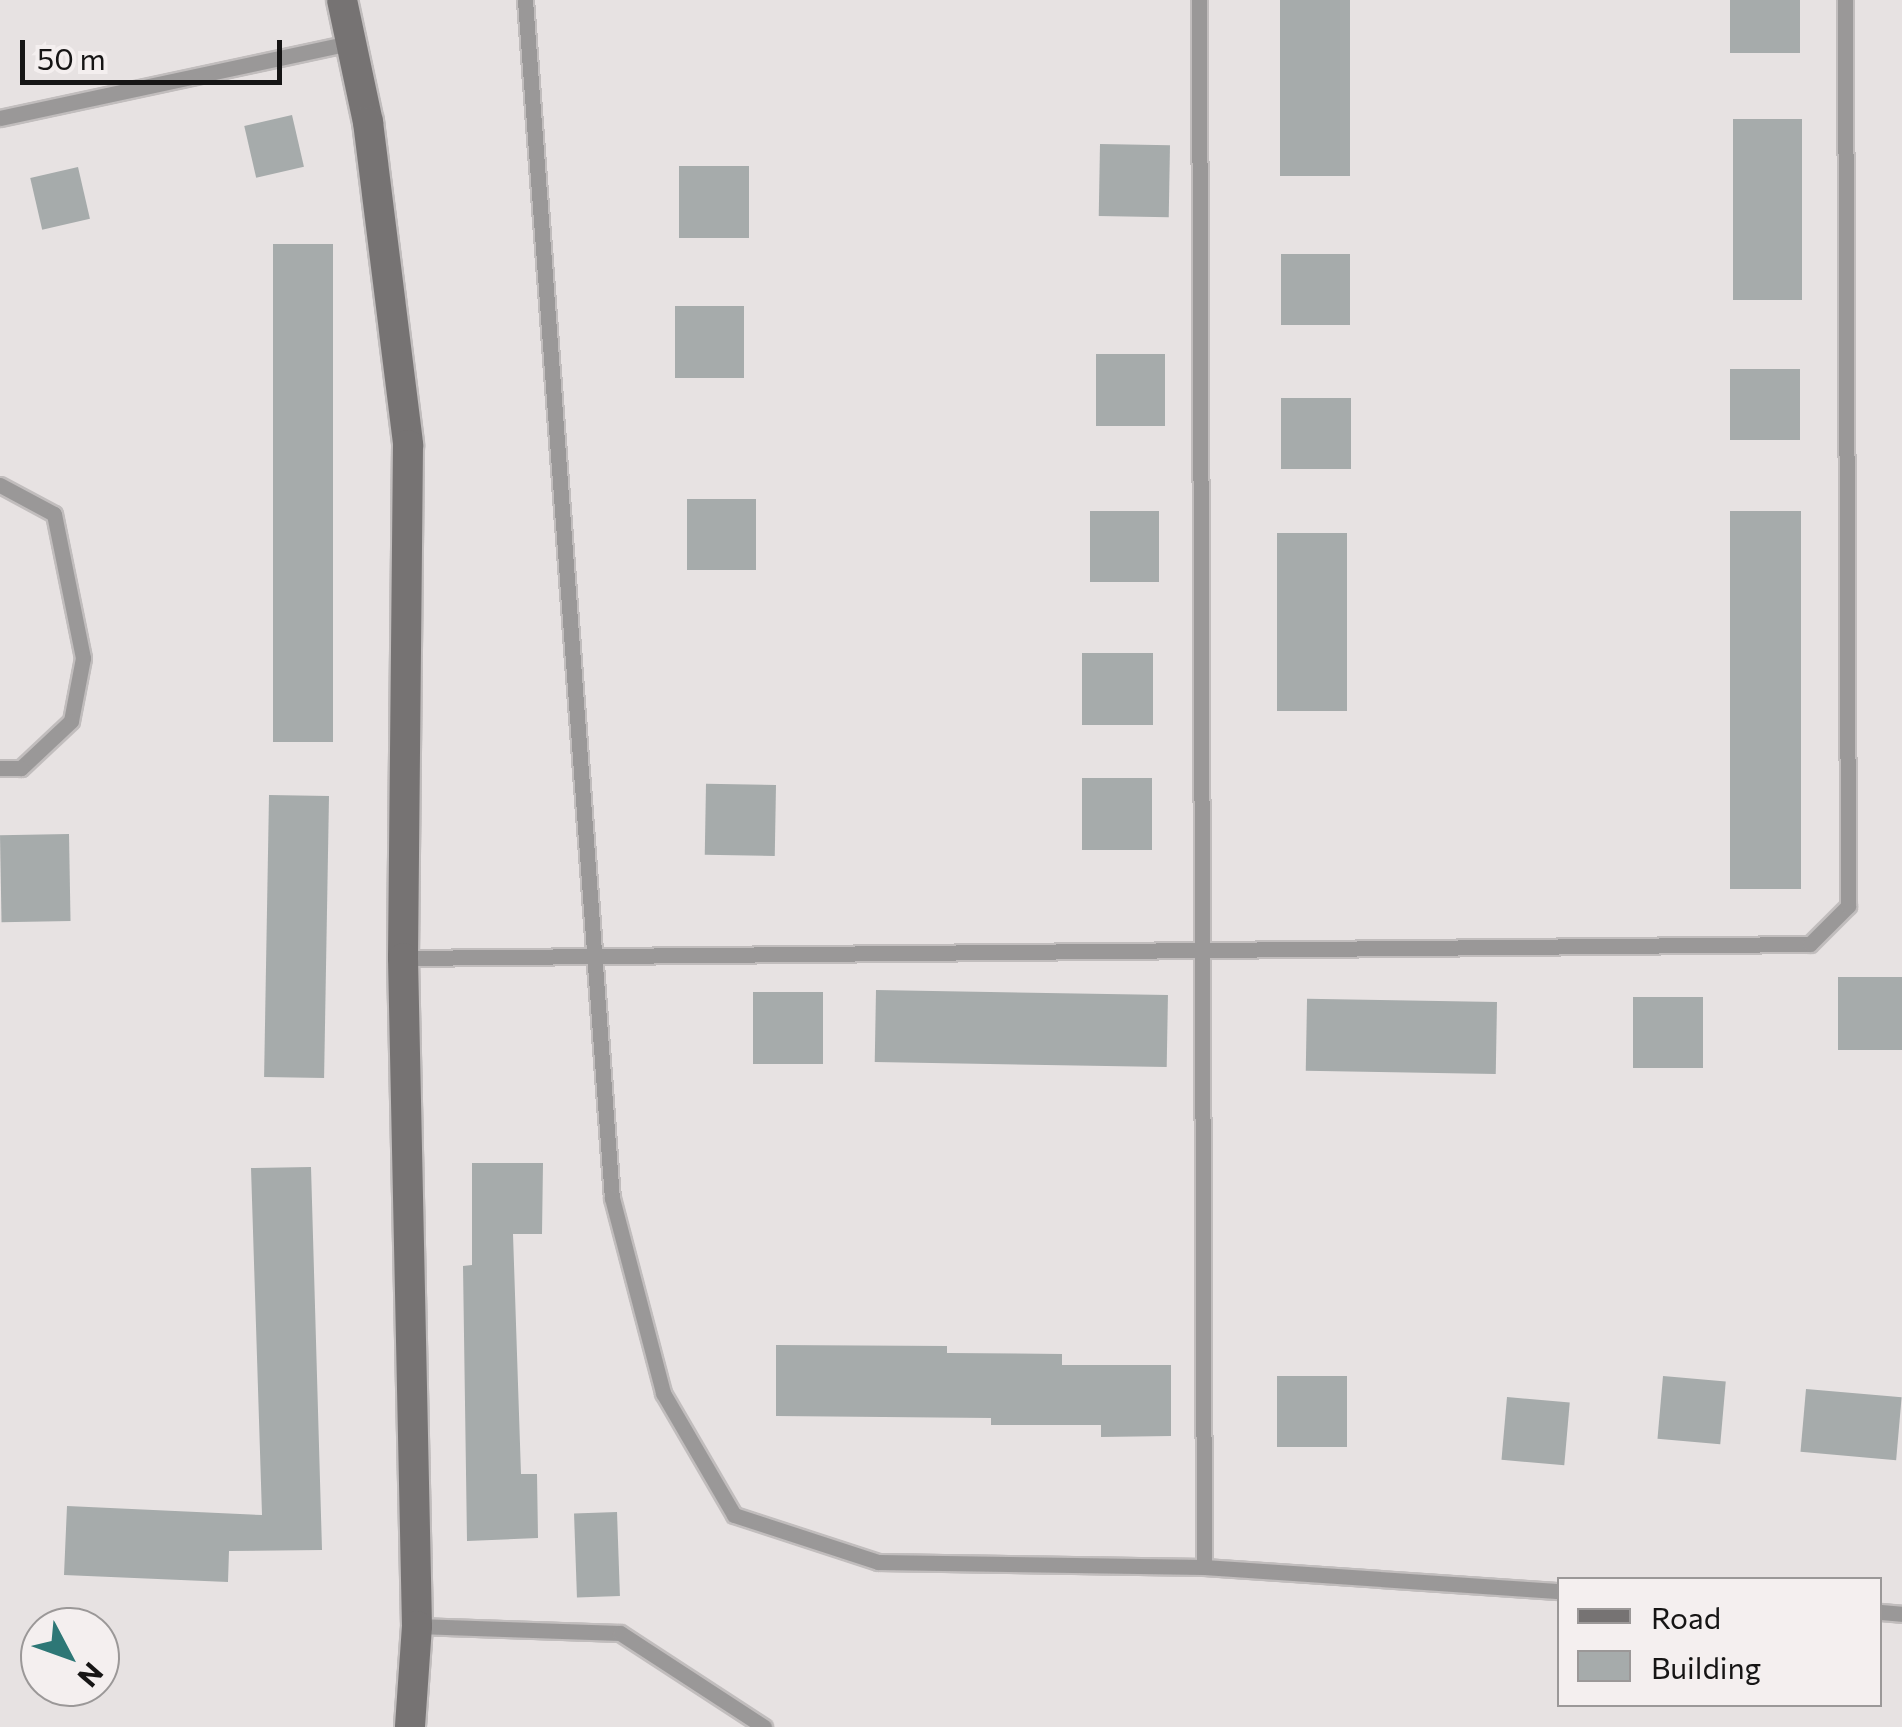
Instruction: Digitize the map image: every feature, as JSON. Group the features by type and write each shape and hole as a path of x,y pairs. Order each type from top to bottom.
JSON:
{"street":[{"path":"342,0 408,445 403,958 417,1626 410,1727"}],"lane":[{"path":"524,0 612,1198 663,1392 734,1515 878,1562 1204,1567 1557,1591"},
{"path":"1199,0 1204,1567"},
{"path":"403,958 1810,944 1848,906 1845,0"},
{"path":"0,118 351,43"},
{"path":"0,485 54,514 83,658 71,722 21,768 0,768"},
{"path":"417,1626 620,1633 764,1727"}],"building":[{"path":"1280,0 1350,0 1350,176 1280,176"},
{"path":"1730,0 1800,0 1800,53 1730,53"},
{"path":"292,115 304,167 256,178 244,126"},
{"path":"1733,119 1802,119 1802,300 1733,300"},
{"path":"1100,144 1170,145 1169,217 1099,216"},
{"path":"679,166 749,166 749,238 679,238"},
{"path":"78,167 90,219 42,230 30,178"},
{"path":"273,244 333,244 333,742 273,742"},
{"path":"1281,254 1350,254 1350,325 1281,325"},
{"path":"675,306 744,306 744,378 675,378"},
{"path":"1096,354 1165,354 1165,426 1096,426"},
{"path":"1730,369 1800,369 1800,440 1730,440"},
{"path":"1281,398 1351,398 1351,469 1281,469"},
{"path":"687,499 756,499 756,570 687,570"},
{"path":"1090,511 1159,511 1159,582 1090,582"},
{"path":"1730,511 1801,511 1801,889 1730,889"},
{"path":"1277,533 1347,533 1347,711 1277,711"},
{"path":"1082,653 1153,653 1153,725 1082,725"},
{"path":"1082,778 1152,778 1152,850 1082,850"},
{"path":"706,784 776,785 775,856 705,855"},
{"path":"269,795 329,796 324,1078 264,1077"},
{"path":"69,834 71,921 2,922 0,835"},
{"path":"1838,977 1902,977 1902,1050 1838,1050"},
{"path":"876,990 1168,995 1167,1067 875,1062"},
{"path":"753,992 823,992 823,1064 753,1064"},
{"path":"1633,997 1703,997 1703,1068 1633,1068"},
{"path":"1307,999 1497,1002 1496,1074 1306,1071"},
{"path":"472,1163 543,1163 542,1234 513,1234 521,1474 537,1474 538,1538 467,1541 463,1266 472,1265"},
{"path":"311,1167 322,1550 229,1551 228,1582 64,1575 67,1506 262,1515 251,1168"},
{"path":"776,1345 947,1346 947,1353 1062,1354 1062,1365 1171,1365 1171,1436 1101,1437 1101,1425 991,1425 991,1418 776,1416"},
{"path":"1277,1376 1347,1376 1347,1447 1277,1447"},
{"path":"1663,1376 1726,1381 1720,1444 1658,1439"},
{"path":"1806,1389 1902,1397 1896,1460 1801,1452"},
{"path":"1507,1397 1570,1402 1564,1465 1502,1460"},
{"path":"617,1512 620,1596 577,1597 574,1514"}]}
